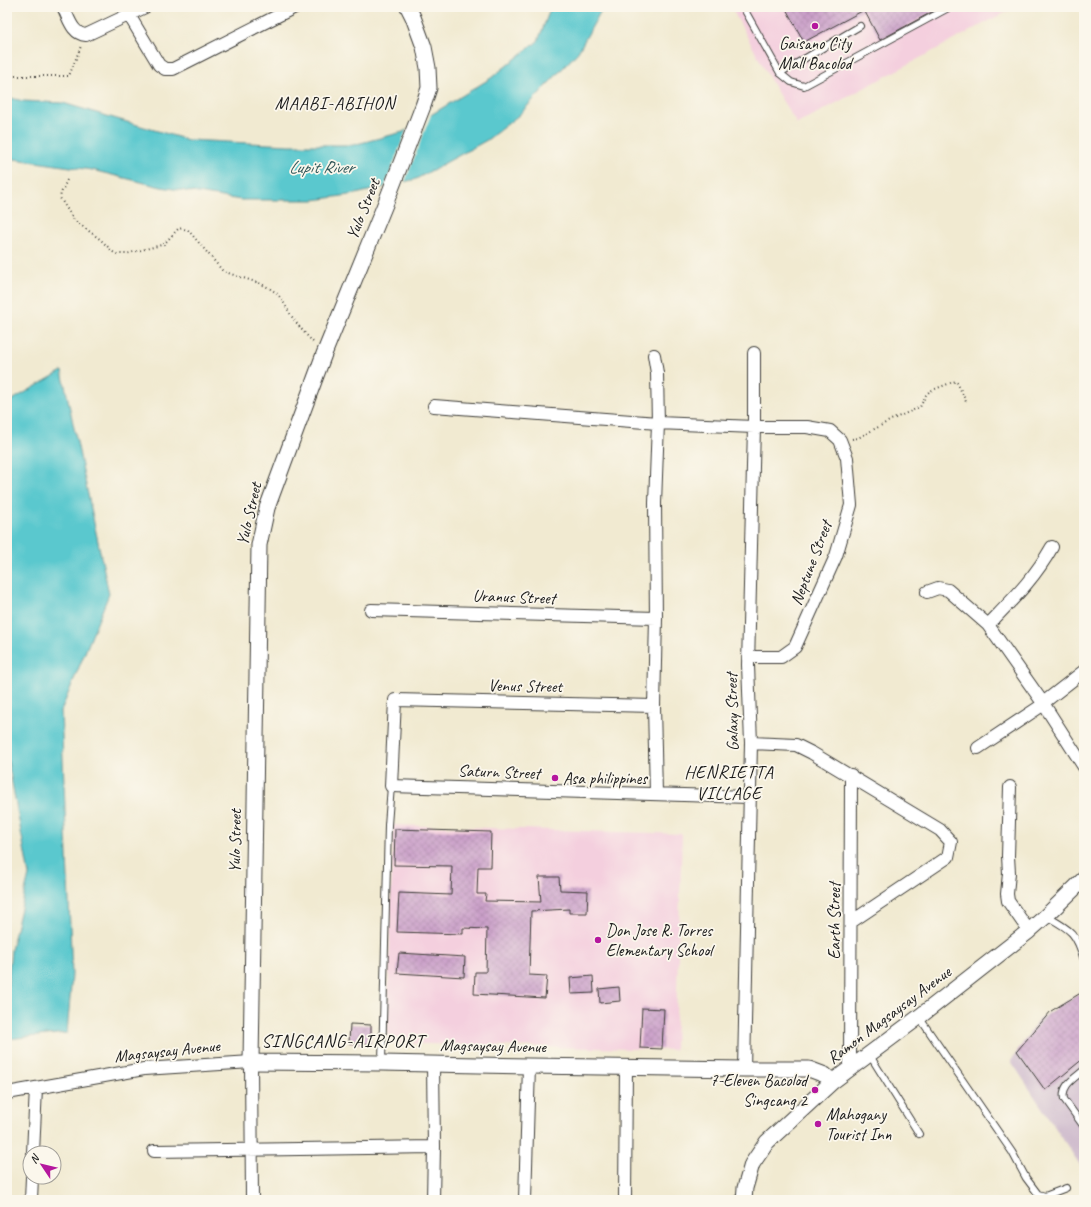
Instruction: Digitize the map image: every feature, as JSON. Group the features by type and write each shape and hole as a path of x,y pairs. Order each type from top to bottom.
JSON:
{"street":[{"path":"64,7 73,28 79,34 86,35 146,7"},
{"path":"129,15 159,65 166,69 173,69 295,7"},
{"name":"Yulo Street","path":"252,1062 258,545 267,508 324,354 423,106 428,88 428,68 424,47 414,17 408,7"},
{"name":"Galaxy Street","path":"744,1069 751,743 749,657 754,427 754,353"},
{"path":"654,355 657,373 658,423 654,706 656,793"},
{"path":"434,406 658,423 754,427"},
{"name":"Neptune Street","path":"749,657 782,657 795,647 836,556 850,505 847,458 840,440 830,431 807,427 754,427"},
{"path":"988,625 1025,587 1042,564 1052,547"},
{"path":"927,592 938,588 948,590 988,625 1044,703 1084,767"},
{"name":"Uranus Street","path":"371,610 656,618"},
{"path":"978,748 1044,703 1084,671"},
{"name":"Venus Street","path":"391,786 395,700 654,706"},
{"path":"751,743 796,745 851,775 940,830 951,842 948,858 851,922"},
{"name":"Earth Street","path":"850,1067 851,775"},
{"name":"Saturn Street","path":"391,786 749,797"},
{"path":"1010,787 1008,843 1009,873 1007,894 1008,901 1029,932"},
{"name":"Ramon Magsaysay Avenue","path":"744,1200 744,1188 752,1164 767,1142 850,1067 919,1018 1029,932 1084,879"},
{"path":"252,1062 252,1200"},
{"name":"Magsaysay Avenue","path":"7,1093 144,1069 252,1062 809,1069 825,1075 832,1082"},
{"path":"433,1064 433,1200"},
{"path":"526,1200 529,1066"},
{"path":"625,1200 626,1067"},
{"path":"33,1145 36,1088"},
{"path":"154,1151 434,1147"},
{"path":"31,1200 32,1185"}],"lane":[{"path":"743,7 780,73 791,82 804,86 950,7"},
{"path":"780,73 860,26"},
{"path":"382,1063 388,825 391,786"},
{"path":"1046,916 1066,927 1074,935 1080,944 1084,960"},
{"path":"919,1018 1012,1152 1026,1178 1038,1194 1045,1196 1066,1188"},
{"path":"869,1054 919,1134"},
{"path":"1084,1070 1067,1084 1063,1095 1064,1099 1084,1127"}],"path":[{"path":"7,76 69,76 86,35"},
{"path":"66,180 60,198 74,220 101,240 113,252 117,254 126,254 164,244 179,228 185,228 193,235 222,270 267,287 276,293 303,332 324,354"},
{"path":"858,438 891,420 920,407 926,395 930,391 956,381 967,404"}],"shaded area":[{"path":"731,7 1015,7 797,124 777,92"},
{"path":"393,825 682,834 675,1050 387,1043"},
{"path":"1084,991 1084,1171 1011,1061 1038,1020"}],"water":[{"name":"Lupit River","path":"551,7 603,7 578,52 519,115 487,140 416,179 356,194 314,200 241,200 161,187 92,170 7,158 7,97 23,101 63,103 188,140 289,145 353,145 403,132 491,78 538,41"},
{"path":"62,371 109,594 61,711 72,975 67,1033 7,1039 7,992 11,950 29,875 7,756 7,403"}],"pier":[{"path":"432,112 404,184 384,189 408,126"}],"building":[{"name":"Gaisano City Mall Bacolod","path":"785,7 941,7 880,40 864,10 804,42"},
{"path":"395,829 491,832 490,867 478,867 477,894 486,894 485,901 541,902 539,877 559,877 560,890 588,891 587,913 569,913 569,909 531,911 529,975 547,976 545,998 474,994 475,972 486,972 487,929 463,928 463,934 397,932 399,893 451,895 452,866 394,865"},
{"path":"399,953 465,957 464,977 397,973"},
{"path":"593,976 594,993 571,994 570,978"},
{"path":"619,987 620,1001 600,1003 599,989"},
{"path":"1084,991 1084,1058 1045,1090 1017,1051 1051,1011"},
{"path":"642,1008 664,1009 662,1049 640,1048"},
{"path":"350,1024 371,1025 371,1044 349,1043"}],"place":[{"name":"Gaisano City Mall Bacolod","path":"815,26"},
{"name":"Asa philippines","path":"555,778"},
{"name":"Don Jose R. Torres Elementary School","path":"598,940"},
{"name":"7-Eleven Bacolod Singcang 2","path":"815,1090"},
{"name":"Mahogany Tourist Inn","path":"818,1124"}],"district":[{"name":"MAABI-ABIHON","path":"335,103"},
{"name":"HENRIETTA VILLAGE","path":"729,782"},
{"name":"SINGCANG-AIRPORT","path":"343,1041"}]}
